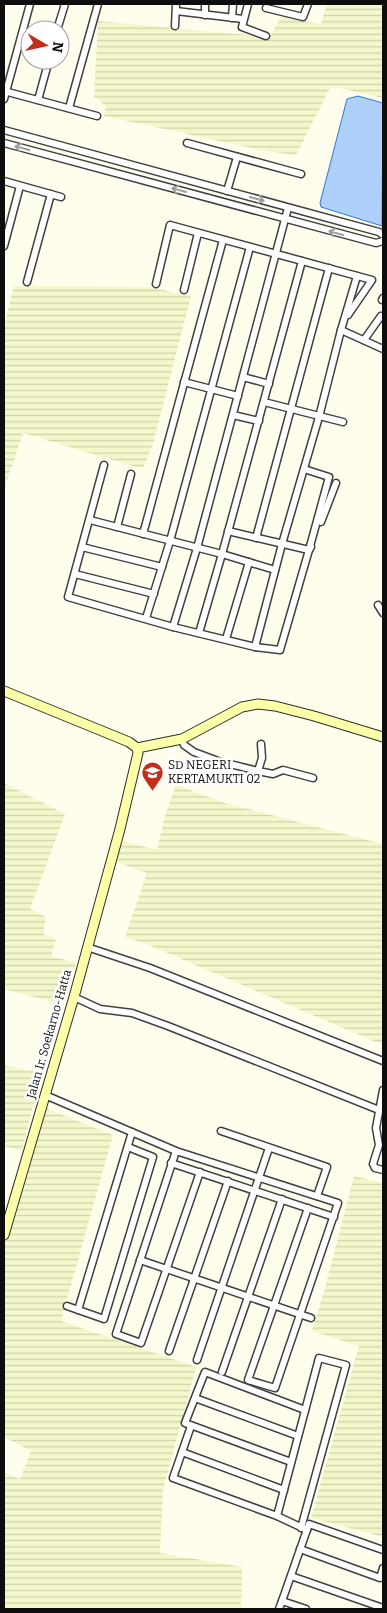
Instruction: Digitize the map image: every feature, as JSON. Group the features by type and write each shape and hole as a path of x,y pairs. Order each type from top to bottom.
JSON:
{"main road":[{"path":"4,691 129,742 136,748 182,738 198,732 242,707 258,704 275,706 383,736"},
{"name":"Jalan Ir. Soekarno-Hatta","path":"4,1235 74,997 120,829 138,758 136,748"}],"street":[{"path":"30,4 4,94 38,100 97,116"},
{"path":"60,20 65,4"},
{"path":"69,108 98,4"},
{"path":"175,26 176,4"},
{"path":"205,4 205,15"},
{"path":"232,18 233,4"},
{"path":"248,4 242,27 266,36"},
{"path":"266,8 277,7 303,17 308,4"},
{"path":"176,11 243,19"},
{"path":"38,100 46,70"},
{"path":"4,130 379,232 383,236"},
{"path":"4,142 376,243 383,241"},
{"path":"187,143 301,174"},
{"path":"227,191 237,157"},
{"path":"4,182 62,197"},
{"path":"4,246 20,186"},
{"path":"27,282 51,194"},
{"path":"173,627 197,548 288,208"},
{"path":"156,284 170,225 372,280 345,319"},
{"path":"184,290 198,233"},
{"path":"143,534 223,240"},
{"path":"146,618 170,541 250,247"},
{"path":"199,633 302,261"},
{"path":"256,538 329,268"},
{"path":"255,647 357,276"},
{"path":"364,340 381,316"},
{"path":"341,330 383,349"},
{"path":"243,377 269,384"},
{"path":"184,382 238,396"},
{"path":"264,402 343,422"},
{"path":"233,415 258,421"},
{"path":"104,465 68,597 173,627 255,647 280,650 310,550 329,477 304,469"},
{"path":"117,527 132,474"},
{"path":"310,550 336,483"},
{"path":"90,520 222,554 275,570"},
{"path":"228,531 310,550"},
{"path":"82,547 162,567"},
{"path":"226,640 249,562"},
{"path":"75,574 154,594"},
{"path":"378,605 383,613"},
{"path":"182,738 184,745 194,752 218,761 258,772 273,774 283,770 313,778"},
{"path":"258,772 262,758 261,744"},
{"path":"87,947 150,968 383,1061"},
{"path":"74,997 100,1009 132,1013 151,1020 379,1110"},
{"path":"383,1090 376,1128 380,1144 373,1164 375,1168 383,1170"},
{"path":"45,1095 176,1151 338,1203 275,1388 248,1380 308,1208"},
{"path":"78,1310 132,1132"},
{"path":"221,1132 327,1167 317,1196"},
{"path":"67,1306 104,1318 153,1157 128,1147"},
{"path":"197,1360 269,1148"},
{"path":"176,1151 116,1334 141,1343 200,1172"},
{"path":"171,1162 334,1217"},
{"path":"169,1351 228,1181"},
{"path":"222,1372 282,1199"},
{"path":"140,1260 312,1318"},
{"path":"277,1516 319,1358 346,1365 300,1549 279,1609"},
{"path":"291,1462 186,1423 205,1372 305,1410"},
{"path":"195,1398 298,1436"},
{"path":"191,1426 173,1478 277,1516 304,1529"},
{"path":"182,1452 284,1490"},
{"path":"304,1529 309,1524 383,1550"},
{"path":"300,1549 380,1578 383,1568"},
{"path":"291,1576 383,1608"},
{"path":"282,1601 306,1609"}],"green space":[{"path":"327,4 383,4 383,98 331,86 296,155 265,151 104,116 106,106 94,97 98,21 270,37 281,17 321,24"},
{"path":"14,286 149,287 191,296 153,444 143,469 23,433 4,490 4,327"},
{"path":"4,783 65,814 30,909 46,917 43,934 56,939 51,956 76,963 61,1004 4,989"},
{"path":"176,785 225,803 383,844 383,1045 144,943 125,937 147,873 117,862 122,841 157,850 165,816"},
{"path":"4,1065 41,1073 22,1151 4,1146"},
{"path":"45,1108 113,1135 61,1321 196,1367 163,1490 160,1553 242,1567 241,1609 4,1609 4,1473 20,1479 31,1451 4,1437 4,1244"},
{"path":"354,1176 383,1183 383,1537 311,1518 359,1346 312,1331"}],"water":[{"path":"358,96 383,103 382,226 321,207 320,203 347,99"}],"place":[{"name":"SD NEGERI KERTAMUKTI 02","path":"152,791"}]}
